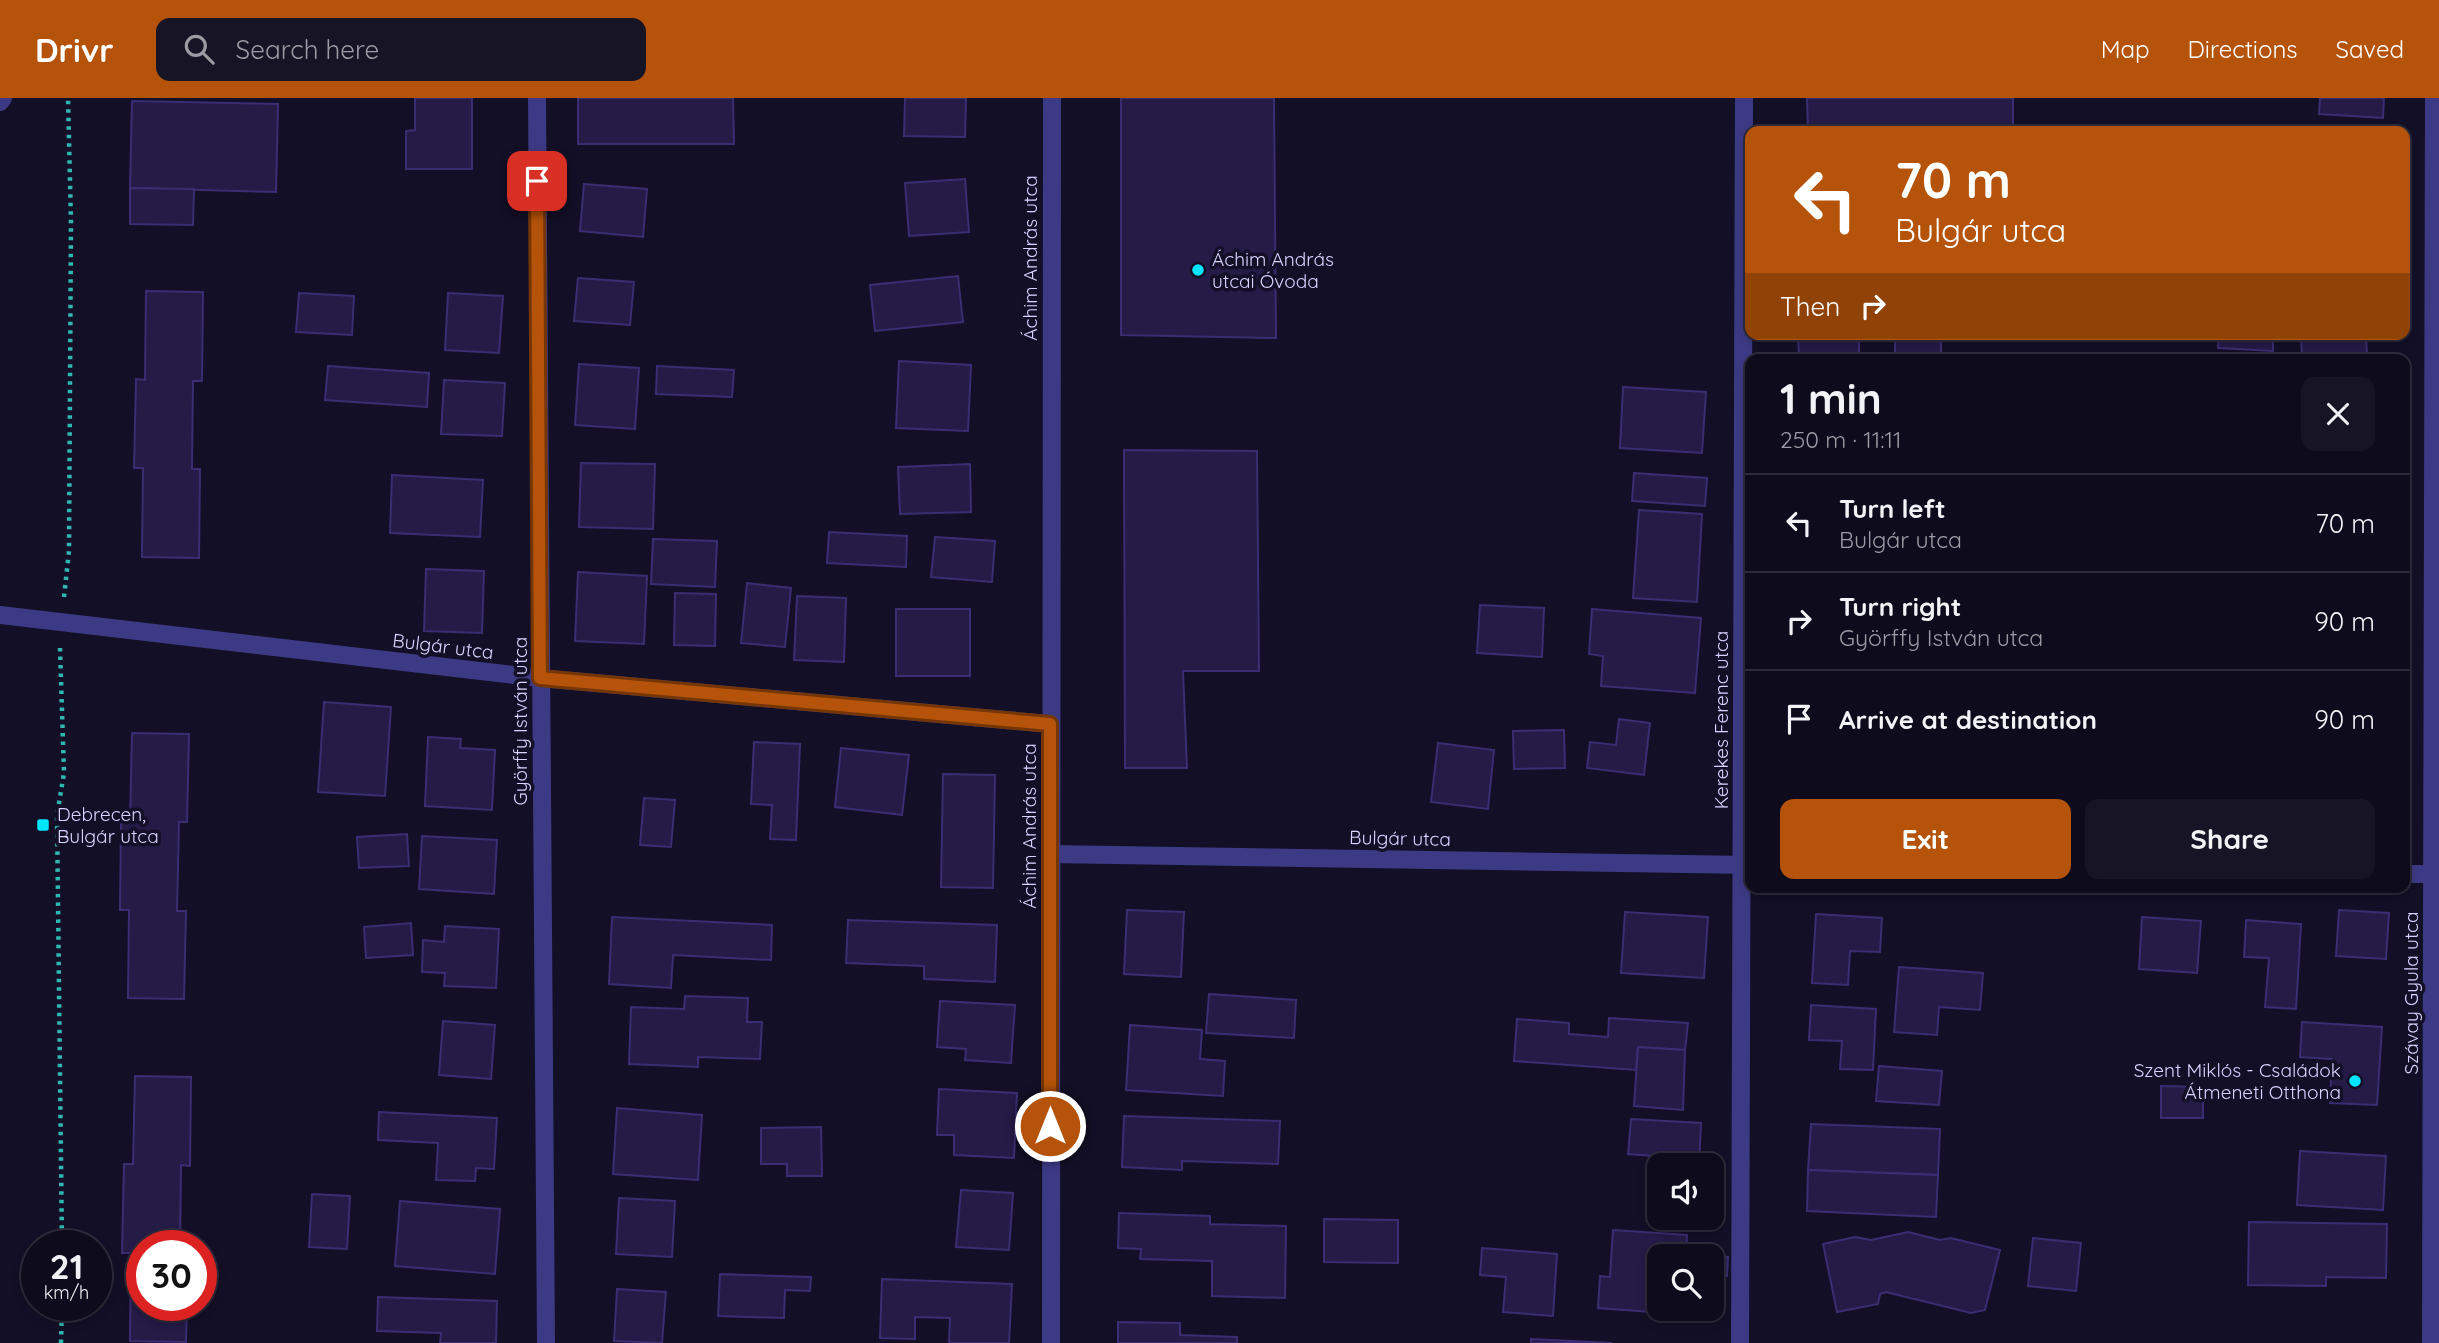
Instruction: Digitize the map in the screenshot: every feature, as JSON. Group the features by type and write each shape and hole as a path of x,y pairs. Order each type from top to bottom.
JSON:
{"street":[{"name":"Györffy István utca","path":"537,98 546,1343"},
{"name":"Áchim András utca","path":"1051,1343 1052,98"},
{"name":"Kerekes Ferenc utca","path":"1744,98 1745,482"},
{"name":"Szávay Gyula utca","path":"2431,1343 2436,874 2434,98"},
{"name":"Bulgár utca","path":"0,615 540,678 1050,724"},
{"name":"Bulgár utca","path":"1050,854 1745,865"},
{"path":"2410,874 2436,874"},
{"name":"Kerekes Ferenc utca","path":"1741,1343 1746,893"}],"path":[{"path":"62,1230 57,815 64,773 60,640 69,538 71,222 68,98"},
{"path":"61,1321 61,1343"}],"building":[{"path":"415,98 472,98 472,169 406,169 406,131 415,130"},
{"path":"578,98 733,98 734,144 578,144"},
{"path":"905,98 966,98 965,137 904,136"},
{"name":"Áchim András utcai Óvoda","path":"1121,98 1274,98 1276,338 1121,335"},
{"path":"1807,98 2013,98 2013,126 1808,126"},
{"path":"2320,98 2384,98 2383,118 2319,114"},
{"path":"132,101 278,104 276,192 130,188"},
{"path":"965,179 969,232 909,236 905,183"},
{"path":"584,184 647,189 643,237 580,231"},
{"path":"130,188 194,189 193,225 130,224"},
{"path":"958,276 963,322 875,331 870,285"},
{"path":"578,278 634,282 630,325 574,321"},
{"path":"146,291 203,292 202,381 193,381 192,469 200,469 199,558 142,557 143,468 134,468 136,379 145,380"},
{"path":"299,293 354,296 352,335 296,332"},
{"path":"448,293 503,296 499,353 445,350"},
{"path":"1798,340 1859,340 1859,354 1799,354"},
{"path":"1895,340 1941,340 1941,354 1895,354"},
{"path":"2219,340 2273,340 2273,351 2218,348"},
{"path":"2301,340 2366,340 2367,354 2302,354"},
{"path":"899,361 971,365 968,431 896,428"},
{"path":"579,364 639,368 635,429 575,425"},
{"path":"328,366 429,373 427,407 325,400"},
{"path":"657,366 734,370 732,397 656,394"},
{"path":"444,380 505,383 502,436 441,434"},
{"path":"1623,387 1706,392 1702,453 1620,448"},
{"path":"1124,450 1257,451 1259,671 1183,671 1187,768 1125,768"},
{"path":"581,463 655,464 653,529 579,527"},
{"path":"970,464 971,512 900,514 898,467"},
{"path":"1634,473 1707,478 1705,506 1632,501"},
{"path":"392,475 483,480 480,537 390,533"},
{"path":"1639,510 1702,514 1697,602 1633,598"},
{"path":"829,532 907,536 906,567 827,563"},
{"path":"935,537 995,541 992,582 931,577"},
{"path":"653,539 717,541 715,587 651,584"},
{"path":"426,569 484,571 482,633 424,631"},
{"path":"578,572 647,576 644,644 575,641"},
{"path":"747,583 791,588 785,647 741,643"},
{"path":"675,593 716,594 715,646 674,645"},
{"path":"797,596 846,598 844,662 794,660"},
{"path":"1480,605 1544,608 1542,657 1477,653"},
{"path":"896,609 970,609 970,676 896,676"},
{"path":"1592,609 1701,618 1695,693 1601,686 1603,656 1589,654"},
{"path":"324,702 391,707 385,796 318,792"},
{"path":"1619,719 1650,723 1644,775 1587,768 1590,742 1616,745"},
{"path":"1564,730 1565,768 1514,769 1513,731"},
{"path":"132,733 189,734 187,822 179,822 177,911 186,911 184,999 128,998 129,910 120,910 121,822 130,822"},
{"path":"428,737 461,739 460,748 495,750 492,810 425,806"},
{"path":"754,742 800,744 796,840 770,839 772,805 751,804"},
{"path":"1438,743 1494,750 1488,809 1431,802"},
{"path":"841,748 909,755 902,815 835,807"},
{"path":"943,774 995,775 993,888 941,887"},
{"path":"644,798 675,800 671,847 640,845"},
{"path":"407,834 409,866 359,868 357,837"},
{"path":"422,836 497,840 494,894 419,889"},
{"path":"1127,910 1184,912 1181,977 1124,974"},
{"path":"2339,910 2389,913 2386,959 2336,956"},
{"path":"1625,912 1708,917 1704,978 1621,973"},
{"path":"1816,914 1882,918 1880,952 1850,951 1848,985 1812,983"},
{"path":"612,917 772,925 771,960 673,955 671,988 609,984"},
{"path":"2142,917 2201,921 2197,973 2139,969"},
{"path":"848,920 997,925 995,982 924,979 924,966 846,963"},
{"path":"2246,920 2301,924 2296,1009 2265,1007 2269,958 2244,957"},
{"path":"411,923 413,955 366,958 364,927"},
{"path":"445,926 499,929 496,988 444,986 445,973 422,972 423,940 444,942"},
{"path":"1899,967 1983,973 1980,1010 1939,1007 1937,1035 1894,1032"},
{"path":"1209,994 1296,1000 1294,1038 1206,1033"},
{"path":"685,996 748,998 747,1022 762,1022 760,1059 698,1057 698,1067 629,1064 631,1007 684,1009"},
{"path":"940,1001 1015,1005 1011,1063 965,1060 966,1049 937,1047"},
{"path":"1811,1005 1876,1009 1873,1070 1840,1069 1842,1041 1809,1040"},
{"path":"1609,1018 1688,1023 1685,1050 1638,1047 1636,1070 1514,1061 1517,1019 1569,1023 1569,1034 1608,1037"},
{"path":"443,1021 495,1025 491,1079 439,1075"},
{"name":"Szent Miklós - Családok Átmeneti Otthona","path":"2302,1022 2382,1027 2377,1105 2330,1103 2332,1059 2300,1057"},
{"path":"1130,1025 1202,1030 1200,1059 1225,1061 1223,1096 1126,1090"},
{"path":"1638,1047 1685,1050 1683,1110 1634,1106"},
{"path":"1879,1066 1942,1071 1939,1105 1876,1101"},
{"path":"135,1076 191,1077 190,1166 181,1165 180,1230 126,1230 126,1253 122,1253 124,1164 133,1164"},
{"path":"2161,1086 2203,1087 2203,1118 2161,1118"},
{"path":"939,1089 1017,1093 1014,1158 954,1155 954,1135 937,1135"},
{"path":"617,1108 702,1115 698,1180 613,1174"},
{"path":"379,1112 497,1118 494,1169 476,1168 475,1181 436,1180 438,1143 378,1140"},
{"path":"1124,1116 1280,1121 1278,1164 1182,1161 1182,1170 1122,1167"},
{"path":"1631,1119 1701,1123 1700,1153 1628,1154"},
{"path":"1811,1124 1940,1129 1938,1175 1808,1170"},
{"path":"821,1127 822,1176 787,1176 787,1164 761,1164 761,1128"},
{"path":"2300,1151 2386,1156 2383,1210 2297,1205"},
{"path":"1808,1170 1938,1175 1936,1217 1807,1211"},
{"path":"961,1190 1013,1193 1009,1250 956,1247"},
{"path":"312,1194 350,1196 347,1249 309,1247"},
{"path":"619,1198 675,1201 672,1257 616,1254"},
{"path":"400,1201 500,1209 495,1274 395,1266"},
{"path":"1119,1213 1210,1216 1210,1224 1286,1226 1285,1298 1212,1296 1212,1261 1140,1259 1141,1249 1118,1248"},
{"path":"1324,1219 1398,1220 1398,1263 1324,1262"},
{"path":"2249,1222 2387,1224 2386,1278 2326,1277 2326,1286 2248,1285"},
{"path":"1613,1230 1687,1235 1687,1244 1647,1244 1647,1312 1598,1308 1600,1276 1610,1277"},
{"path":"1908,1232 1940,1240 1951,1238 2000,1250 1985,1310 1971,1313 1886,1292 1880,1294 1878,1304 1837,1312 1823,1244 1855,1237 1871,1240"},
{"path":"2033,1238 2081,1243 2076,1291 2028,1286"},
{"path":"1482,1248 1557,1254 1553,1316 1503,1312 1506,1277 1480,1275"},
{"path":"1724,1257 1728,1257 1727,1276 1724,1276"},
{"path":"720,1274 811,1277 810,1291 785,1290 784,1318 718,1316"},
{"path":"882,1279 1012,1284 1009,1343 949,1343 950,1318 915,1317 915,1339 880,1338"},
{"path":"617,1289 666,1292 662,1343 614,1341"},
{"path":"378,1297 497,1301 496,1343 440,1343 441,1333 377,1331"},
{"path":"130,1321 187,1321 186,1342 130,1341"},
{"path":"1118,1322 1180,1323 1180,1335 1237,1337 1237,1343 1118,1343"},
{"path":"1531,1339 1612,1343 1531,1343"}],"place":[{"name":"Áchim András utcai Óvoda","path":"1198,270"},
{"name":"Debrecen, Bulgár utca","path":"43,825"},
{"name":"Szent Miklós - Családok Átmeneti Otthona","path":"2355,1081"}],"route":[{"path":"537,181 540,678 1050,724 1050,1126"}]}
